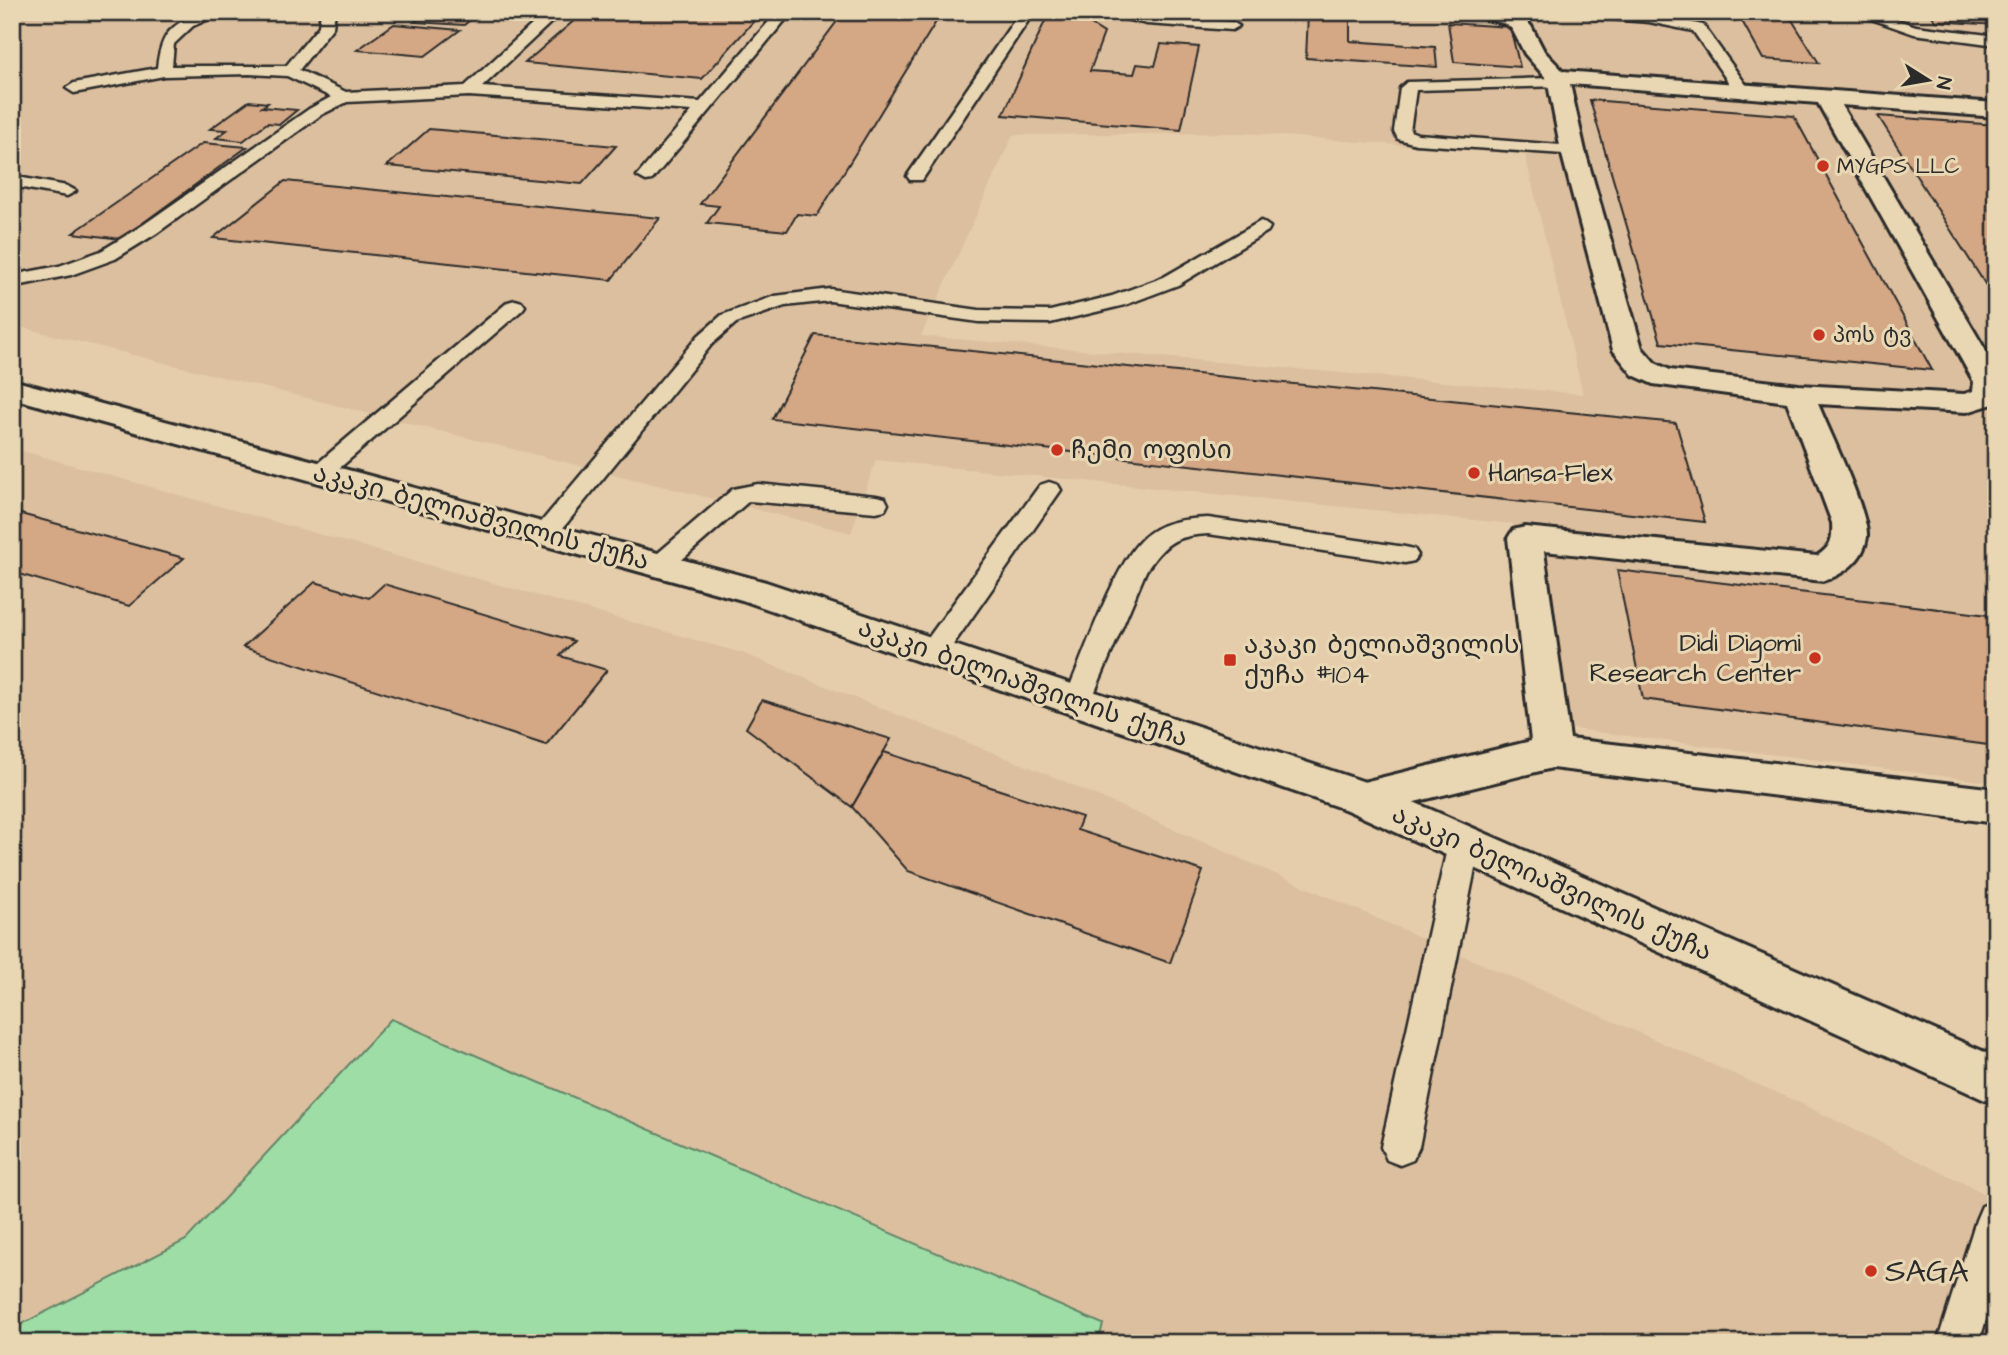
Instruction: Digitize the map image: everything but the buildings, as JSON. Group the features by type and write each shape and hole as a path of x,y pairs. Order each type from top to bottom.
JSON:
{"street":[{"path":"1482,12 1513,20 1521,26 1535,54 1558,80 1573,151 1628,350 1644,369 1664,378 1799,394 1968,404 1987,396 1989,382 1826,98"},
{"path":"1558,80 1996,110"},
{"name":"აკაკი ბელიაშვილის ქუჩა","path":"12,389 753,591 1362,798 1996,1081"},
{"path":"1552,752 1525,537 1823,569 1841,556 1851,541 1849,523 1799,394"},
{"path":"1362,798 1552,752 1996,806"}],"lane":[{"path":"164,71 167,43 188,23 217,12"},
{"path":"290,71 326,27 328,12"},
{"path":"469,91 555,12"},
{"path":"646,176 785,12"},
{"path":"916,176 1027,12"},
{"path":"1112,12 1147,20 1232,26"},
{"path":"1858,12 1914,30 1996,41"},
{"path":"1595,14 1649,18 1698,29 1744,93"},
{"path":"74,88 164,71 290,71 344,97"},
{"path":"1558,80 1413,85 1408,88 1402,131 1404,135 1416,139 1573,151"},
{"path":"12,281 64,271 108,255 150,229 315,112 344,97 469,91 704,107"},
{"path":"12,181 67,191"},
{"path":"545,533 705,340 729,319 782,300 830,295 979,316 1050,317 1118,300 1171,281 1261,227"},
{"path":"320,473 515,306"},
{"path":"933,652 1049,490"},
{"path":"660,565 742,494 758,492 876,504"},
{"path":"1078,701 1134,569 1151,545 1178,528 1208,526 1405,555"},
{"path":"1401,1147 1464,844"},
{"path":"1958,1343 1984,1301 1996,1220"}],"shaded area":[{"path":"12,12 1996,12 1996,783 1535,724 1513,524 876,460 851,533 12,325","holes":["1246,133 1525,155 1583,394 921,336 1013,135"]},
{"path":"12,448 742,653 1047,774 1800,1103 1996,1199 1996,1343 1098,1343 1103,1324 391,1019 186,1240 12,1329"}],"green space":[{"path":"391,1019 1103,1324 1098,1343 12,1343 12,1329 186,1240"}],"place":[{"name":"MYGPS LLC","path":"1823,166"},
{"name":"პოს ტვ","path":"1819,335"},
{"name":"ჩემი ოფისი","path":"1057,450"},
{"name":"Hansa-Flex","path":"1474,473"},
{"name":"Didi Digomi Research Center","path":"1815,658"},
{"name":"აკაკი ბელიაშვილის ქუჩა #104","path":"1230,660"},
{"name":"SAGA","path":"1871,1271"}]}
